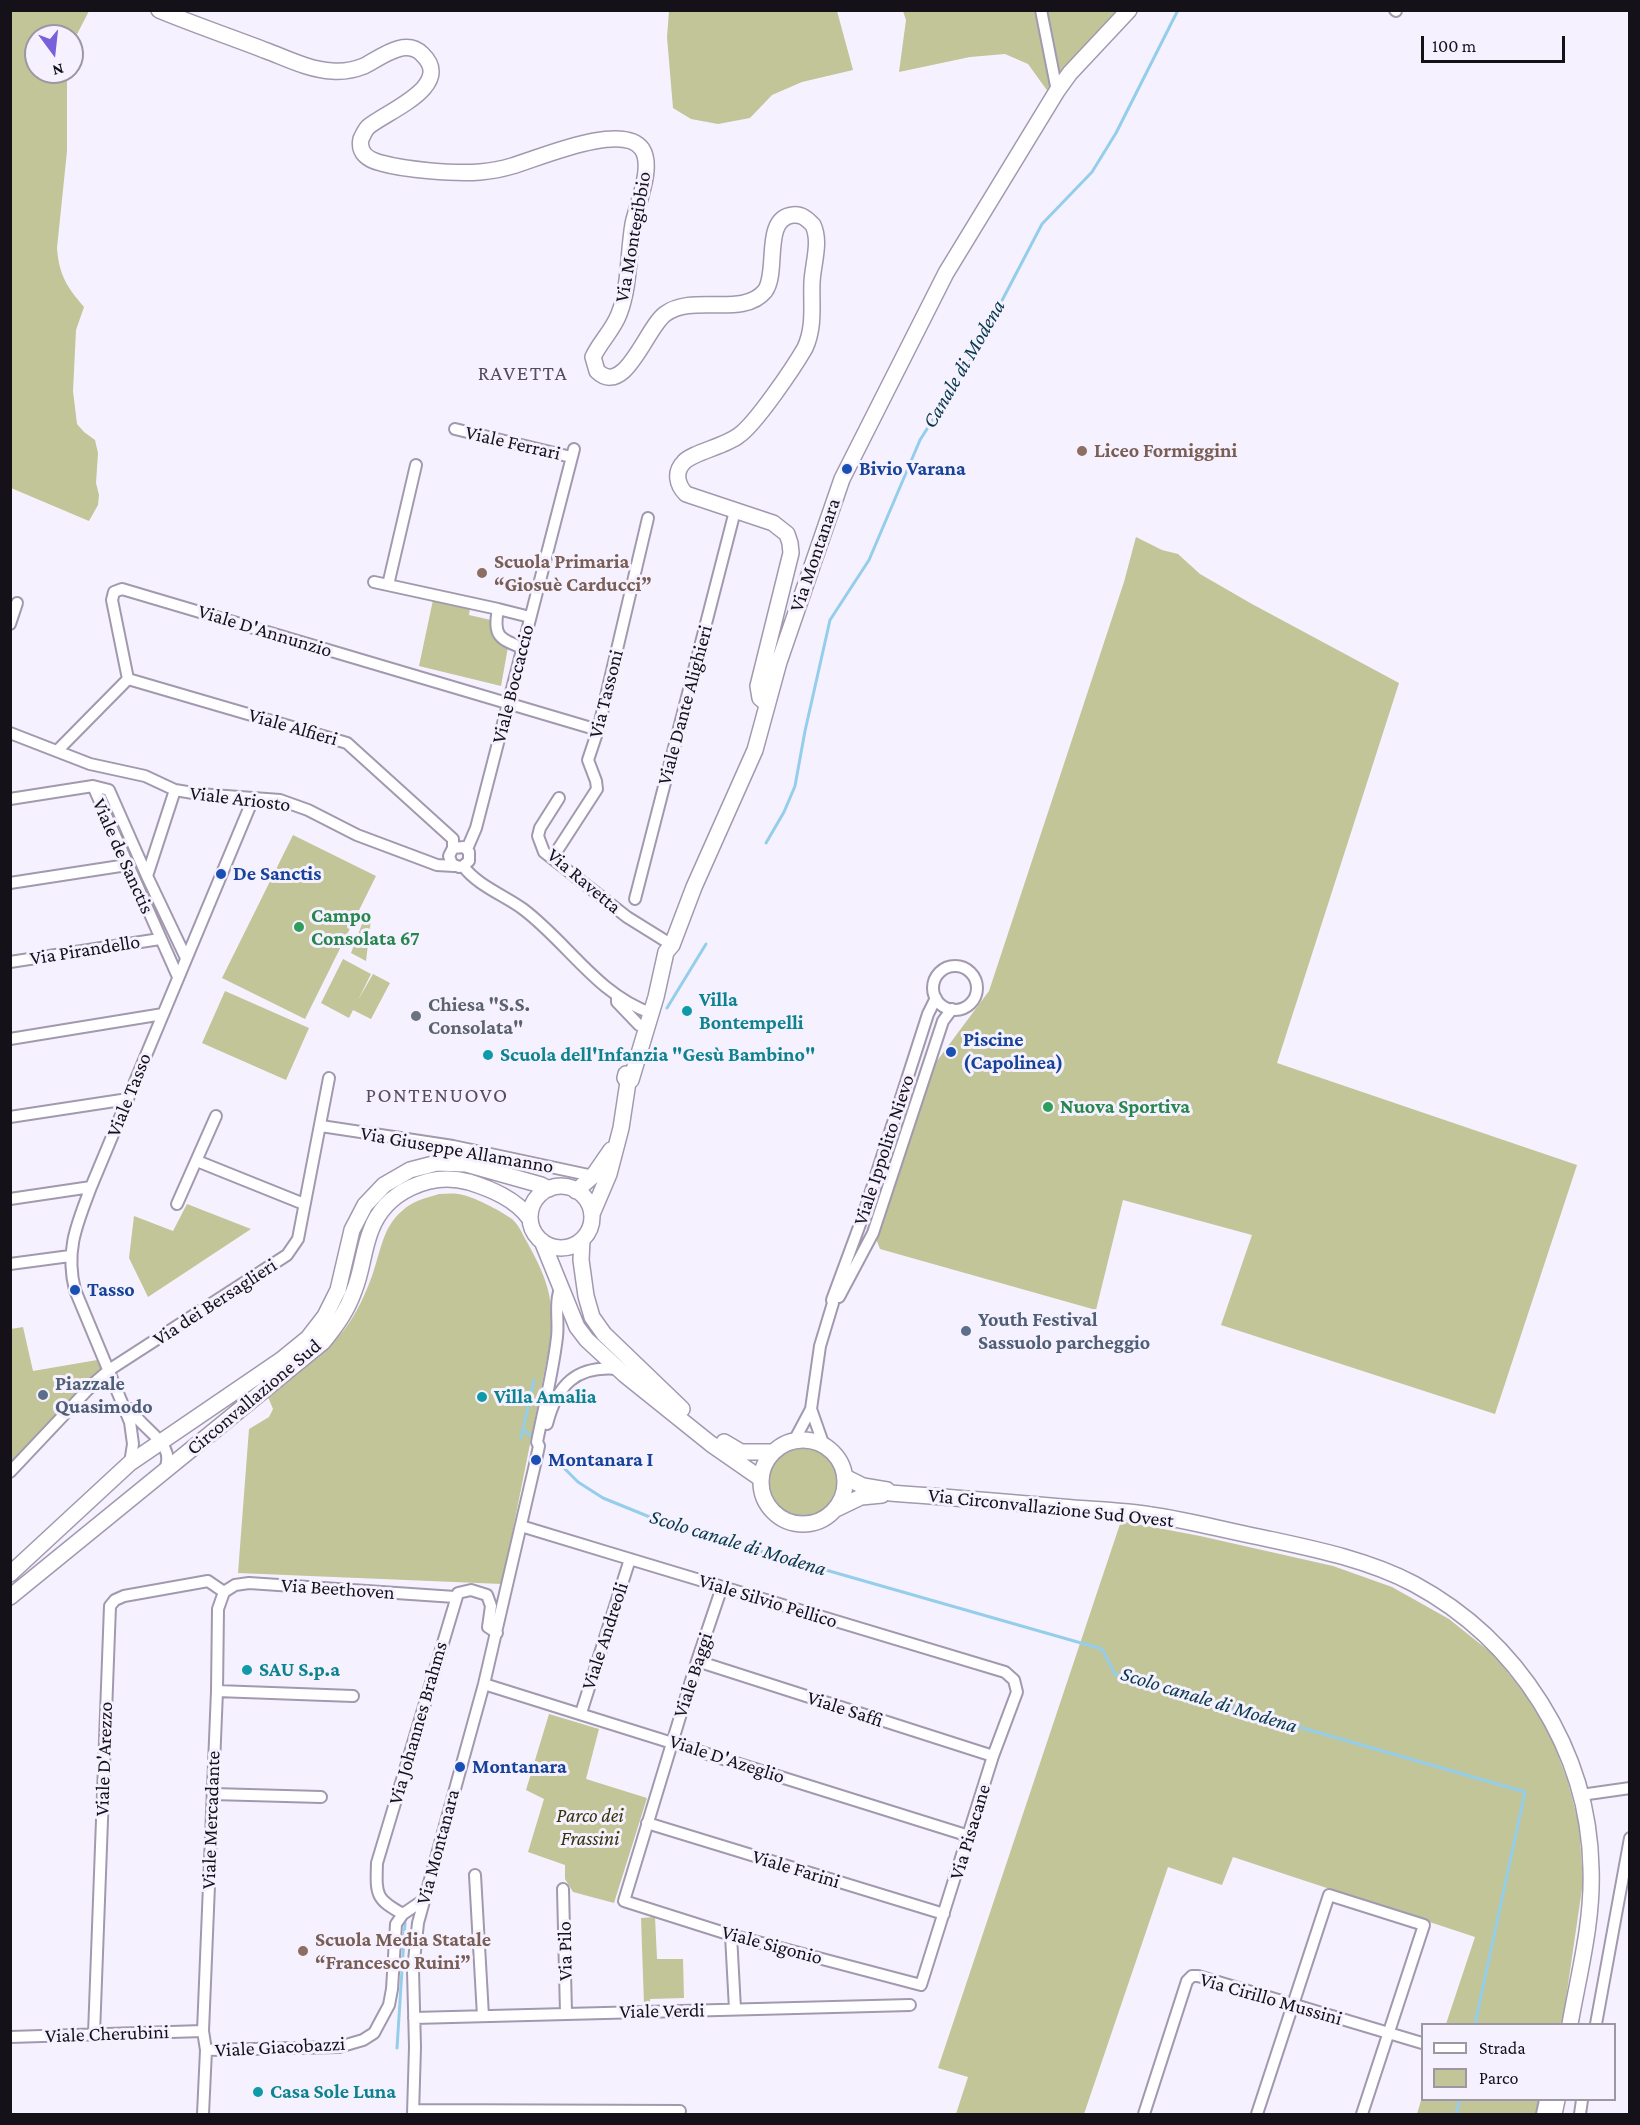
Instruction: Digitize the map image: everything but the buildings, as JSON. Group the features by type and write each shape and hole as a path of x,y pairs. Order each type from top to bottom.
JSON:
{"main road":[{"name":"Via Montegibbio","path":"159,10 301,64 327,71 358,68 398,49 409,48 420,52 427,59 430,68 424,87 412,100 369,127 361,139 366,158 380,163 428,170 477,172 510,166 585,143 620,140 638,145 643,152 646,173 633,224 624,297 619,316 593,357 597,371 605,377 614,377 623,372 632,362 654,323 671,310 695,304 741,303 761,295 770,280 777,226 789,216 800,215 809,220 815,229 817,240 812,278 812,321 805,348 756,417 740,435 721,446 684,461 677,480 686,494 774,523 787,534 790,543 788,567 758,686 760,698 767,704"},
{"name":"Via Montanara","path":"592,1214 609,1174 618,1140 628,1082 632,1080 661,949 672,945 694,887 753,758 767,704 842,479 946,273 1070,73 1129,10"},
{"name":"Via Montanara","path":"576,1191 593,1176 618,1140"},
{"name":"Circonvallazione Sud","path":"10,1574 130,1463 281,1360 308,1338 325,1316 338,1290 352,1230 365,1205 384,1185 410,1170 436,1163 466,1164 549,1189 563,1187 576,1191"},
{"name":"Circonvallazione Sud","path":"10,1597 323,1342 342,1317 355,1290 365,1245 372,1226 383,1208 400,1194 418,1184 436,1179 461,1180 484,1187 510,1200 525,1211 534,1231 542,1241 577,1328 618,1370 711,1444 760,1478"},
{"path":"530,1219 535,1201 549,1189"},
{"path":"542,1241 555,1248 562,1248 576,1245 582,1240 591,1224 592,1214 584,1197 576,1191"},
{"path":"582,1240 581,1260 586,1296 592,1317 604,1334 703,1430 741,1452 773,1452"},
{"path":"760,1478 764,1464 773,1452 783,1445 795,1441 814,1442 824,1446 841,1464 845,1477 845,1488 836,1509"},
{"name":"Via Circonvallazione Sud Ovest","path":"845,1477 863,1486 887,1490 890,1493"},
{"name":"Via Circonvallazione Sud Ovest","path":"760,1478 761,1492 766,1504 775,1515 786,1522 800,1525 814,1524 826,1518 836,1509 861,1497 890,1493 1150,1515 1299,1545 1370,1566 1413,1584 1466,1617 1504,1653 1536,1694 1558,1732 1581,1795 1589,1837 1591,1894 1570,2023"}],"street":[{"path":"1041,10 1057,92"},
{"name":"Viale Ferrari","path":"455,429 573,453"},
{"name":"Viale Boccaccio","path":"467,849 476,828 573,453"},
{"path":"388,585 416,465"},
{"name":"Viale Dante Alighieri","path":"635,898 735,511"},
{"name":"Via Tassoni","path":"553,857 597,789 588,760 598,730 648,518"},
{"path":"374,582 530,617"},
{"name":"Viale D'Annunzio","path":"128,679 112,600 114,592 122,589 598,730"},
{"path":"10,624 17,603"},
{"path":"498,609 496,627 499,636 523,648"},
{"path":"57,751 128,679"},
{"name":"Viale Alfieri","path":"128,679 347,742 453,839 453,848"},
{"name":"Viale Ariosto","path":"10,733 90,764 145,776 175,790 280,800 308,810 357,835 437,865 459,866"},
{"path":"10,799 93,786"},
{"name":"Viale de Sanctis","path":"93,786 178,977"},
{"name":"Viale de Sanctis","path":"93,786 109,790 186,958"},
{"path":"147,876 175,790"},
{"name":"Via Ravetta","path":"559,798 540,828 538,836 544,852 627,917 672,945"},
{"name":"Viale Tasso","path":"130,1463 134,1444 130,1422 75,1290 71,1276 70,1256 77,1224 91,1187 253,799"},
{"path":"459,866 470,859 467,849 459,846 453,848 449,856 459,866 524,910 617,997 645,1016"},
{"path":"10,883 127,865"},
{"name":"Via Pirandello","path":"10,962 160,939"},
{"path":"953,966 967,969 974,975 977,983 976,996 969,1005 952,1009 943,1005 936,998 934,981 941,972 953,966"},
{"name":"Viale Ippolito Nievo","path":"795,1441 811,1409 820,1346 832,1300 928,1014 936,998"},
{"name":"Viale Ippolito Nievo","path":"833,1303 837,1302 873,1233 943,1021 952,1009"},
{"path":"10,1039 163,1014"},
{"name":"Via dei Bersaglieri","path":"10,1472 109,1370 287,1255 298,1239 329,1078"},
{"path":"10,1117 128,1099"},
{"path":"177,1204 216,1116"},
{"name":"Via Giuseppe Allamanno","path":"321,1126 453,1146 593,1176"},
{"path":"197,1161 304,1204"},
{"path":"10,1199 91,1187"},
{"path":"10,1264 70,1256"},
{"name":"Via Montanara","path":"539,1446 537,1442 557,1338 559,1316 557,1295 561,1287"},
{"name":"Via Montanara","path":"413,2112 413,1970 418,1923 484,1684 539,1446 542,1443 555,1398 567,1383 590,1371 618,1370"},
{"name":"Viale Tasso","path":"120,1395 125,1397 135,1419 160,1441"},
{"name":"Viale Ippolito Nievo","path":"811,1409 824,1446"},
{"name":"Circonvallazione Sud","path":"160,1441 168,1452 164,1471"},
{"name":"Viale Silvio Pellico","path":"521,1526 1005,1672 1014,1680"},
{"name":"Viale Andreoli","path":"581,1713 630,1559"},
{"name":"Viale D'Arezzo","path":"94,2034 110,1606 115,1600 124,1596 208,1581 224,1592"},
{"name":"Via Beethoven","path":"224,1592 235,1585 249,1583 455,1597"},
{"name":"Viale Baggi","path":"624,1901 697,1661 722,1587"},
{"path":"455,1597 466,1590 487,1595 491,1606 488,1627 496,1633"},
{"name":"Viale Mercadante","path":"206,2050 203,2031 217,1691 218,1609 224,1592"},
{"name":"Via Johannes Brahms","path":"403,1914 385,1904 380,1897 377,1887 378,1863 455,1597"},
{"name":"Viale Saffi","path":"697,1661 993,1756"},
{"name":"Via Pisacane","path":"921,1985 993,1756 1017,1692 1014,1680"},
{"name":"Viale D'Azeglio","path":"484,1684 969,1836"},
{"path":"217,1691 353,1696"},
{"path":"1581,1795 1629,1788"},
{"path":"213,1794 321,1797"},
{"name":"Viale Farini","path":"647,1823 945,1914"},
{"path":"1596,2023 1629,1839"},
{"path":"475,1875 483,2016"},
{"name":"Via Pilo","path":"563,1889 566,2013"},
{"path":"1257,2115 1329,1895 1424,1925 1362,2115"},
{"path":"403,1914 423,1901"},
{"name":"Viale Sigonio","path":"624,1901 731,1935 921,1985"},
{"name":"Viale Giacobazzi","path":"203,2115 206,2050 339,2047 363,2040 375,2033 389,2005 396,1924 403,1914"},
{"path":"731,1935 735,2009"},
{"name":"Via Cirillo Mussini","path":"1144,2115 1187,1981 1192,1976 1421,2043"},
{"name":"Viale Verdi","path":"414,2018 910,2005"},
{"name":"Viale Cherubini","path":"10,2037 203,2031"},
{"path":"413,2112 680,2111"}],"green space":[{"path":"11,10 89,11 82,24 24,24 24,84 67,84 67,151 57,248 65,280 84,307 76,330 73,391 77,424 95,440 98,453 96,483 99,495 98,505 89,521 11,488"},
{"path":"669,11 837,11 853,70 802,82 772,95 750,118 718,124 691,119 673,108 667,37"},
{"path":"903,11 1123,11 1049,93 1028,64 1005,54 970,57 899,72 906,20"},
{"path":"1136,537 1162,550 1178,554 1200,574 1399,683 1277,1063 1577,1165 1495,1414 1221,1325 1252,1235 1123,1200 1096,1310 880,1249 871,1226 916,1089 989,991 1124,582"},
{"path":"433,600 470,608 469,615 491,620 496,636 508,647 501,686 419,666"},
{"name":"Campo Consolata 67","path":"293,835 376,876 305,1019 222,978"},
{"path":"365,916 371,919 366,961 351,953"},
{"path":"343,959 371,974 358,1000 373,974 390,983 371,1019 353,1010 349,1018 321,1003"},
{"path":"225,991 309,1028 286,1080 202,1043"},
{"path":"439,1194 471,1197 512,1219 521,1230 539,1266 550,1297 552,1334 502,1584 238,1573 249,1429 269,1417 273,1409 268,1397 327,1348 349,1323 373,1273 383,1239 396,1217 419,1200"},
{"path":"187,1204 251,1229 148,1297 129,1258 134,1216 173,1231"},
{"name":"Piazzale Quasimodo","path":"23,1327 33,1371 103,1359 115,1380 81,1402 11,1465 11,1329"},
{"path":"803,1447 816,1450 828,1457 835,1469 838,1482 835,1495 828,1507 816,1514 803,1517 790,1514 778,1507 771,1495 768,1482 771,1469 778,1457 790,1450"},
{"path":"1121,1521 1333,1566 1392,1587 1449,1619 1494,1655 1524,1693 1550,1734 1568,1782 1579,1825 1583,1882 1561,2023 1446,2023 1475,1937 1233,1857 1222,1885 1168,1867 1084,2114 956,2114 968,2077 938,2068"},
{"name":"Parco dei Frassini","path":"549,1714 599,1729 586,1779 647,1798 614,1903 573,1892 565,1879 565,1865 528,1852 544,1799 526,1790"},
{"path":"655,1917 657,1959 683,1959 684,1998 650,1999 650,2004 644,2004 641,1918"},
{"path":"1421,2100 1540,2101 1537,2114 1417,2114"}],"waterway":[{"name":"Canale di Modena","path":"766,843 784,812 795,786 830,620 869,560 920,440 973,356 1042,224 1092,172 1116,133 1178,10"},
{"name":"Canale di Modena","path":"667,1008 706,944"},
{"name":"Canale di Modena","path":"521,1438 534,1380"},
{"name":"Canale di Modena","path":"523,1430 533,1437"},
{"name":"Scolo canale di Modena","path":"553,1457 578,1482 603,1498 672,1526 1102,1649 1115,1674 1525,1792 1475,2023"},
{"path":"397,2048 405,1923"},
{"name":"Scolo canale di Modena","path":"1456,2114 1460,2101"}],"place":[{"name":"Liceo Formiggini","path":"1082,451"},
{"name":"Bivio Varana","path":"847,469"},
{"name":"Scuola Primaria “Giosuè Carducci”","path":"482,573"},
{"name":"De Sanctis","path":"221,874"},
{"name":"Campo Consolata 67","path":"299,927"},
{"name":"Villa Bontempelli","path":"687,1011"},
{"name":"Chiesa \"S.S. Consolata\"","path":"416,1016"},
{"name":"Piscine (Capolinea)","path":"951,1052"},
{"name":"Scuola dell'Infanzia \"Gesù Bambino\"","path":"488,1055"},
{"name":"Nuova Sportiva","path":"1048,1107"},
{"name":"Tasso","path":"75,1290"},
{"name":"Youth Festival Sassuolo parcheggio","path":"966,1331"},
{"name":"Piazzale Quasimodo","path":"43,1395"},
{"name":"Villa Amalia","path":"482,1397"},
{"name":"Montanara I","path":"536,1460"},
{"name":"SAU S.p.a","path":"247,1670"},
{"name":"Montanara","path":"460,1767"},
{"name":"Scuola Media Statale “Francesco Ruini”","path":"303,1951"},
{"name":"Casa Sole Luna","path":"258,2092"}],"district":[{"name":"RAVETTA","path":"523,374"},
{"name":"PONTENUOVO","path":"437,1096"}]}
